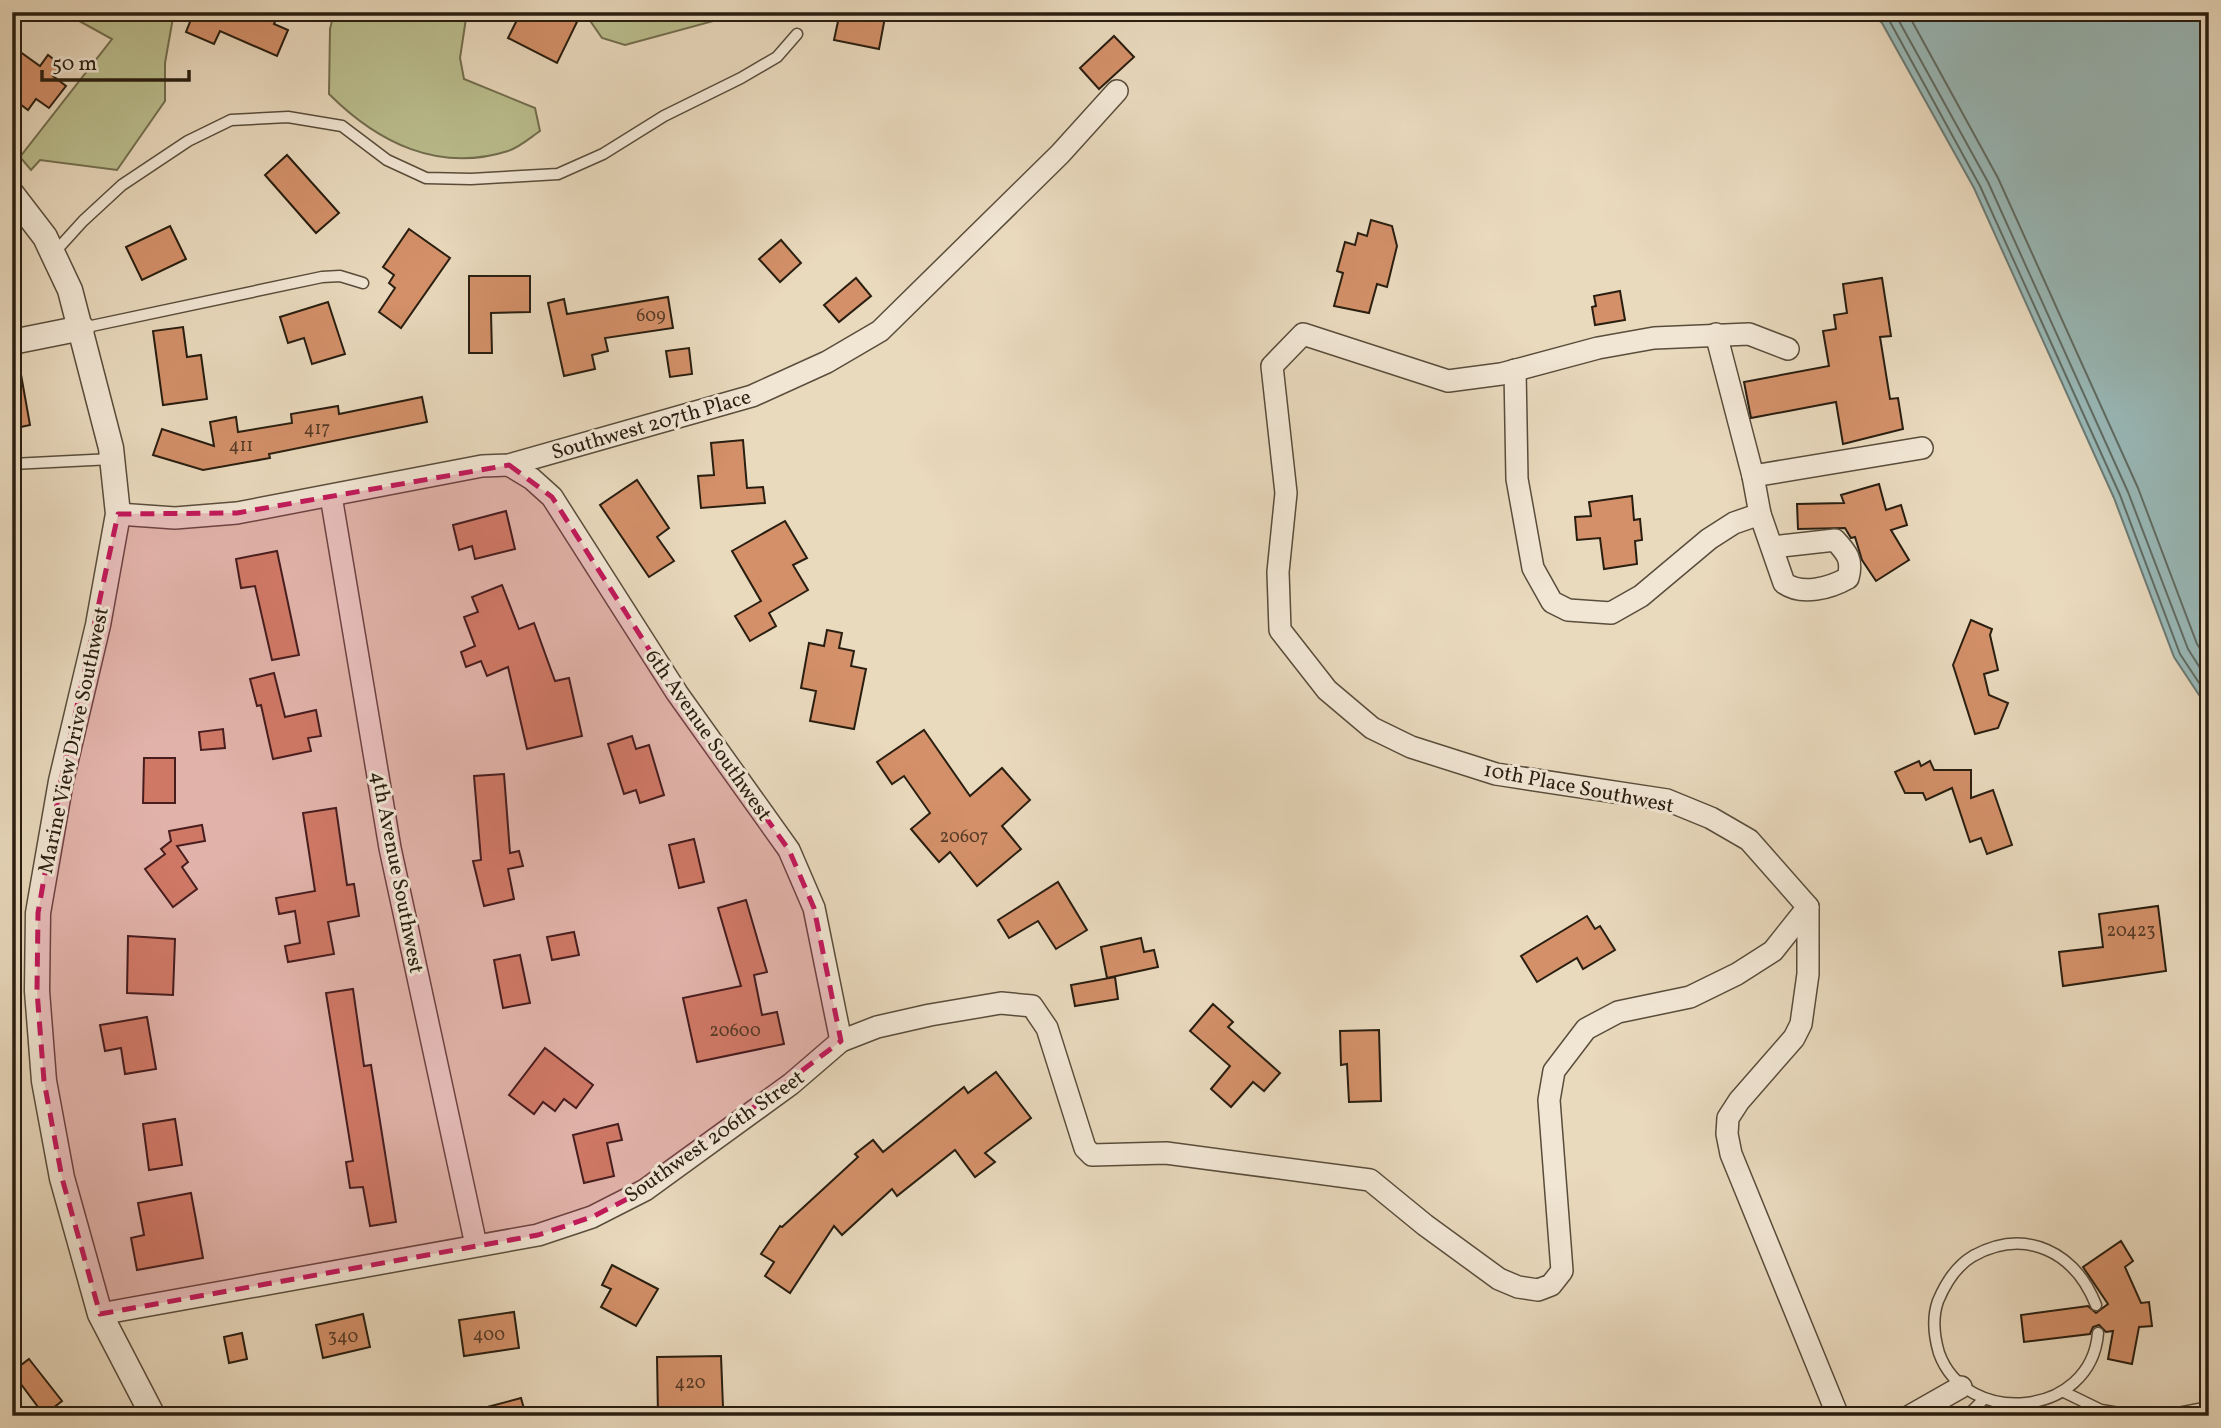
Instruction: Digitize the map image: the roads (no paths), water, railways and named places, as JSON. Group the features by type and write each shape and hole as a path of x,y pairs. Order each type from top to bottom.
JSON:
{"street":[{"name":"Southwest 207th Place","path":"117,514 175,518 237,513 482,466 509,465 752,396 827,362 880,331 1059,154 1116,91"},
{"name":"Marine View Drive Southwest","path":"12,194 38,227 70,290 82,328 112,459 117,514 98,625 61,780 38,913 37,978 44,1081 62,1178 81,1255 100,1314 153,1416"},
{"path":"12,342 82,328"},
{"name":"10th Place Southwest","path":"1788,349 1749,334 1643,340 1515,370 1448,381 1303,334 1272,366 1286,493 1278,572 1280,630 1327,690 1372,728 1411,747 1496,774 1667,800 1749,840 1808,906"},
{"path":"1716,334 1753,476 1760,514 1773,547"},
{"path":"1515,370 1517,479 1533,568 1552,602 1568,610 1611,613 1642,596 1709,539 1734,523 1760,514"},
{"path":"1753,476 1922,448"},
{"name":"6th Avenue Southwest","path":"509,465 532,479 552,497 677,693 789,849 814,908 841,1041"},
{"name":"4th Avenue Southwest","path":"331,496 390,848 476,1245"},
{"path":"1808,906 1808,974 1801,1024 1794,1038 1739,1101 1728,1118 1727,1134 1731,1154 1838,1416"},
{"name":"Southwest 206th Street","path":"100,1314 538,1235 581,1220 645,1190 791,1084 841,1041 877,1027 930,1014 1001,1003 1032,1006 1047,1028 1085,1148 1092,1156 1166,1153 1370,1180 1424,1225 1499,1279 1518,1287 1538,1290 1550,1285 1562,1270 1549,1100 1554,1070 1586,1030 1618,1012 1690,996 1737,974 1773,951 1808,906"},
{"path":"1910,1416 1961,1387"}],"lane":[{"path":"53,254 83,221 122,185 188,141 231,120 288,117 342,126 387,160 426,178 558,174 603,154 664,116 777,57 797,34"},
{"path":"82,328 322,277 340,276 363,283"},
{"path":"12,464 112,459"},
{"path":"2096,1305 2088,1284 2070,1263 2046,1248 2017,1243 1989,1247 1964,1261 1945,1283 1935,1309 1934,1338 1943,1364 1961,1387 1982,1401 2006,1408 2031,1407 2075,1384 2090,1364 2098,1333"},
{"path":"2064,1392 2101,1410 2137,1416"},
{"path":"1967,1416 1982,1401"},
{"path":"2163,1416 2209,1407"}],"water":[{"path":"1869,12 2209,12 2209,710 2174,657 2114,498 1974,188 1882,23"}]}
